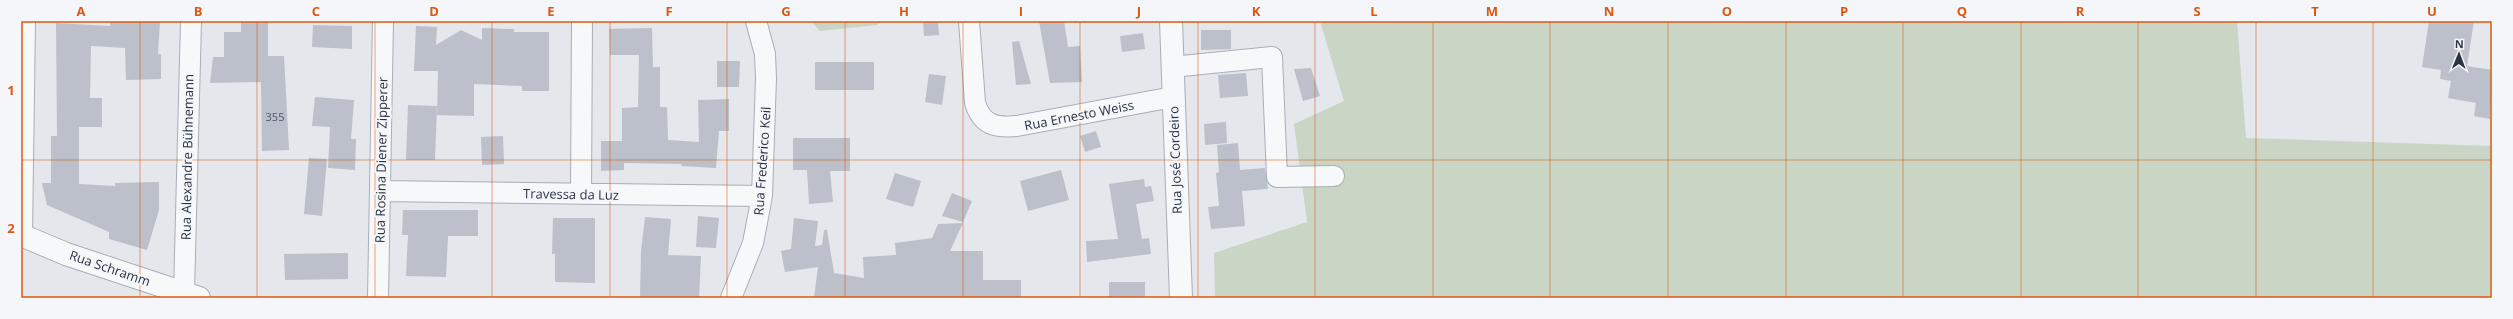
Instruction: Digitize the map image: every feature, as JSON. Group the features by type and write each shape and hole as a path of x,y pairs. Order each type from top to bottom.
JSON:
{"street":[{"path":"21,235 25,21"},
{"name":"Rua Alexandre Bühnemann","path":"191,21 192,296"},
{"name":"Rua Rosina Diener Zipperer","path":"378,298 383,21"},
{"path":"581,194 582,21"},
{"name":"Rua Frederico Keil","path":"731,298 753,243 762,196 766,78 764,54 756,21"},
{"name":"Rua Ernesto Weiss","path":"968,21 975,103 978,113 985,122 995,126 1017,126 1173,97"},
{"name":"Rua José Cordeiro","path":"1171,21 1181,298"},
{"path":"1172,67 1272,57 1277,177 1334,176"},
{"name":"Travessa da Luz","path":"380,191 762,196"},
{"name":"Rua Schramm","path":"21,235 66,254 192,296"}],"green space":[{"path":"811,21 880,21 877,25 820,31"},
{"path":"1320,21 2237,21 2246,138 2492,146 2492,298 1215,298 1214,253 1307,222 1294,124 1344,101"}],"building":[{"path":"110,21 160,21 158,54 161,54 161,79 126,80 125,48 91,46 90,98 102,98 102,127 79,127 79,184 115,186 115,183 159,182 159,210 147,250 109,239 109,232 47,205 42,183 51,183 51,136 57,136 56,23 110,26"},
{"path":"241,21 268,21 268,56 284,56 289,150 262,151 261,82 210,83 213,57 224,57 224,32 241,32"},
{"path":"923,21 938,21 939,35 924,36"},
{"path":"1039,21 1064,21 1068,47 1080,46 1082,82 1050,83"},
{"path":"2429,21 2474,21 2467,66 2492,70 2490,119 2474,116 2476,103 2448,98 2451,81 2440,79 2441,70 2422,67"},
{"path":"313,25 352,26 352,49 312,47"},
{"path":"416,26 437,27 436,45 461,30 482,40 482,28 514,29 514,32 549,32 549,91 522,91 522,86 474,84 474,116 437,115 438,71 414,71"},
{"path":"652,28 653,67 660,67 660,107 667,107 668,140 699,142 698,100 729,99 729,131 719,131 716,168 681,166 682,164 624,163 624,170 601,171 601,141 622,141 622,108 638,107 639,55 610,55 609,29"},
{"path":"1201,30 1231,30 1231,49 1201,50"},
{"path":"1143,33 1145,49 1122,52 1120,36"},
{"path":"1019,41 1031,84 1016,85 1012,42"},
{"path":"717,61 740,61 739,87 717,87"},
{"path":"815,62 874,62 874,90 815,90"},
{"path":"1311,68 1320,96 1303,101 1294,69"},
{"path":"1246,73 1248,96 1220,98 1218,75"},
{"path":"929,74 946,76 942,105 925,102"},
{"path":"315,97 354,100 351,139 356,139 355,170 328,168 330,127 312,126"},
{"path":"408,105 437,106 435,160 406,160"},
{"path":"1226,122 1227,143 1205,145 1204,124"},
{"path":"1096,131 1101,147 1085,152 1080,136"},
{"path":"503,136 504,164 482,165 481,137"},
{"path":"793,138 850,138 850,171 830,171 833,202 809,204 807,170 793,170"},
{"path":"1238,143 1240,170 1265,168 1268,189 1242,191 1245,226 1211,229 1208,207 1219,206 1216,173 1219,172 1217,145"},
{"path":"309,158 327,159 322,216 304,214"},
{"path":"1061,170 1069,200 1028,211 1020,181"},
{"path":"895,173 921,181 913,207 886,199"},
{"path":"1144,179 1145,187 1151,186 1154,201 1136,204 1142,239 1149,238 1151,254 1087,262 1086,241 1118,239 1109,184"},
{"path":"952,193 972,201 963,222 942,216"},
{"path":"403,210 478,210 478,236 448,236 446,277 406,276 408,235 402,235"},
{"path":"698,216 719,218 716,248 696,247"},
{"path":"645,217 671,219 668,255 701,256 699,298 640,298 641,251"},
{"path":"553,218 595,218 595,283 555,282 555,254 552,254"},
{"path":"794,218 818,221 815,246 822,245 824,230 827,230 834,273 864,278 863,257 896,255 895,243 932,238 938,224 963,223 950,251 983,251 983,280 1021,280 1021,298 814,298 818,267 785,272 781,251 791,249"},
{"path":"348,253 348,279 285,280 284,254"},
{"path":"1109,282 1145,282 1145,298 1109,298"}]}
